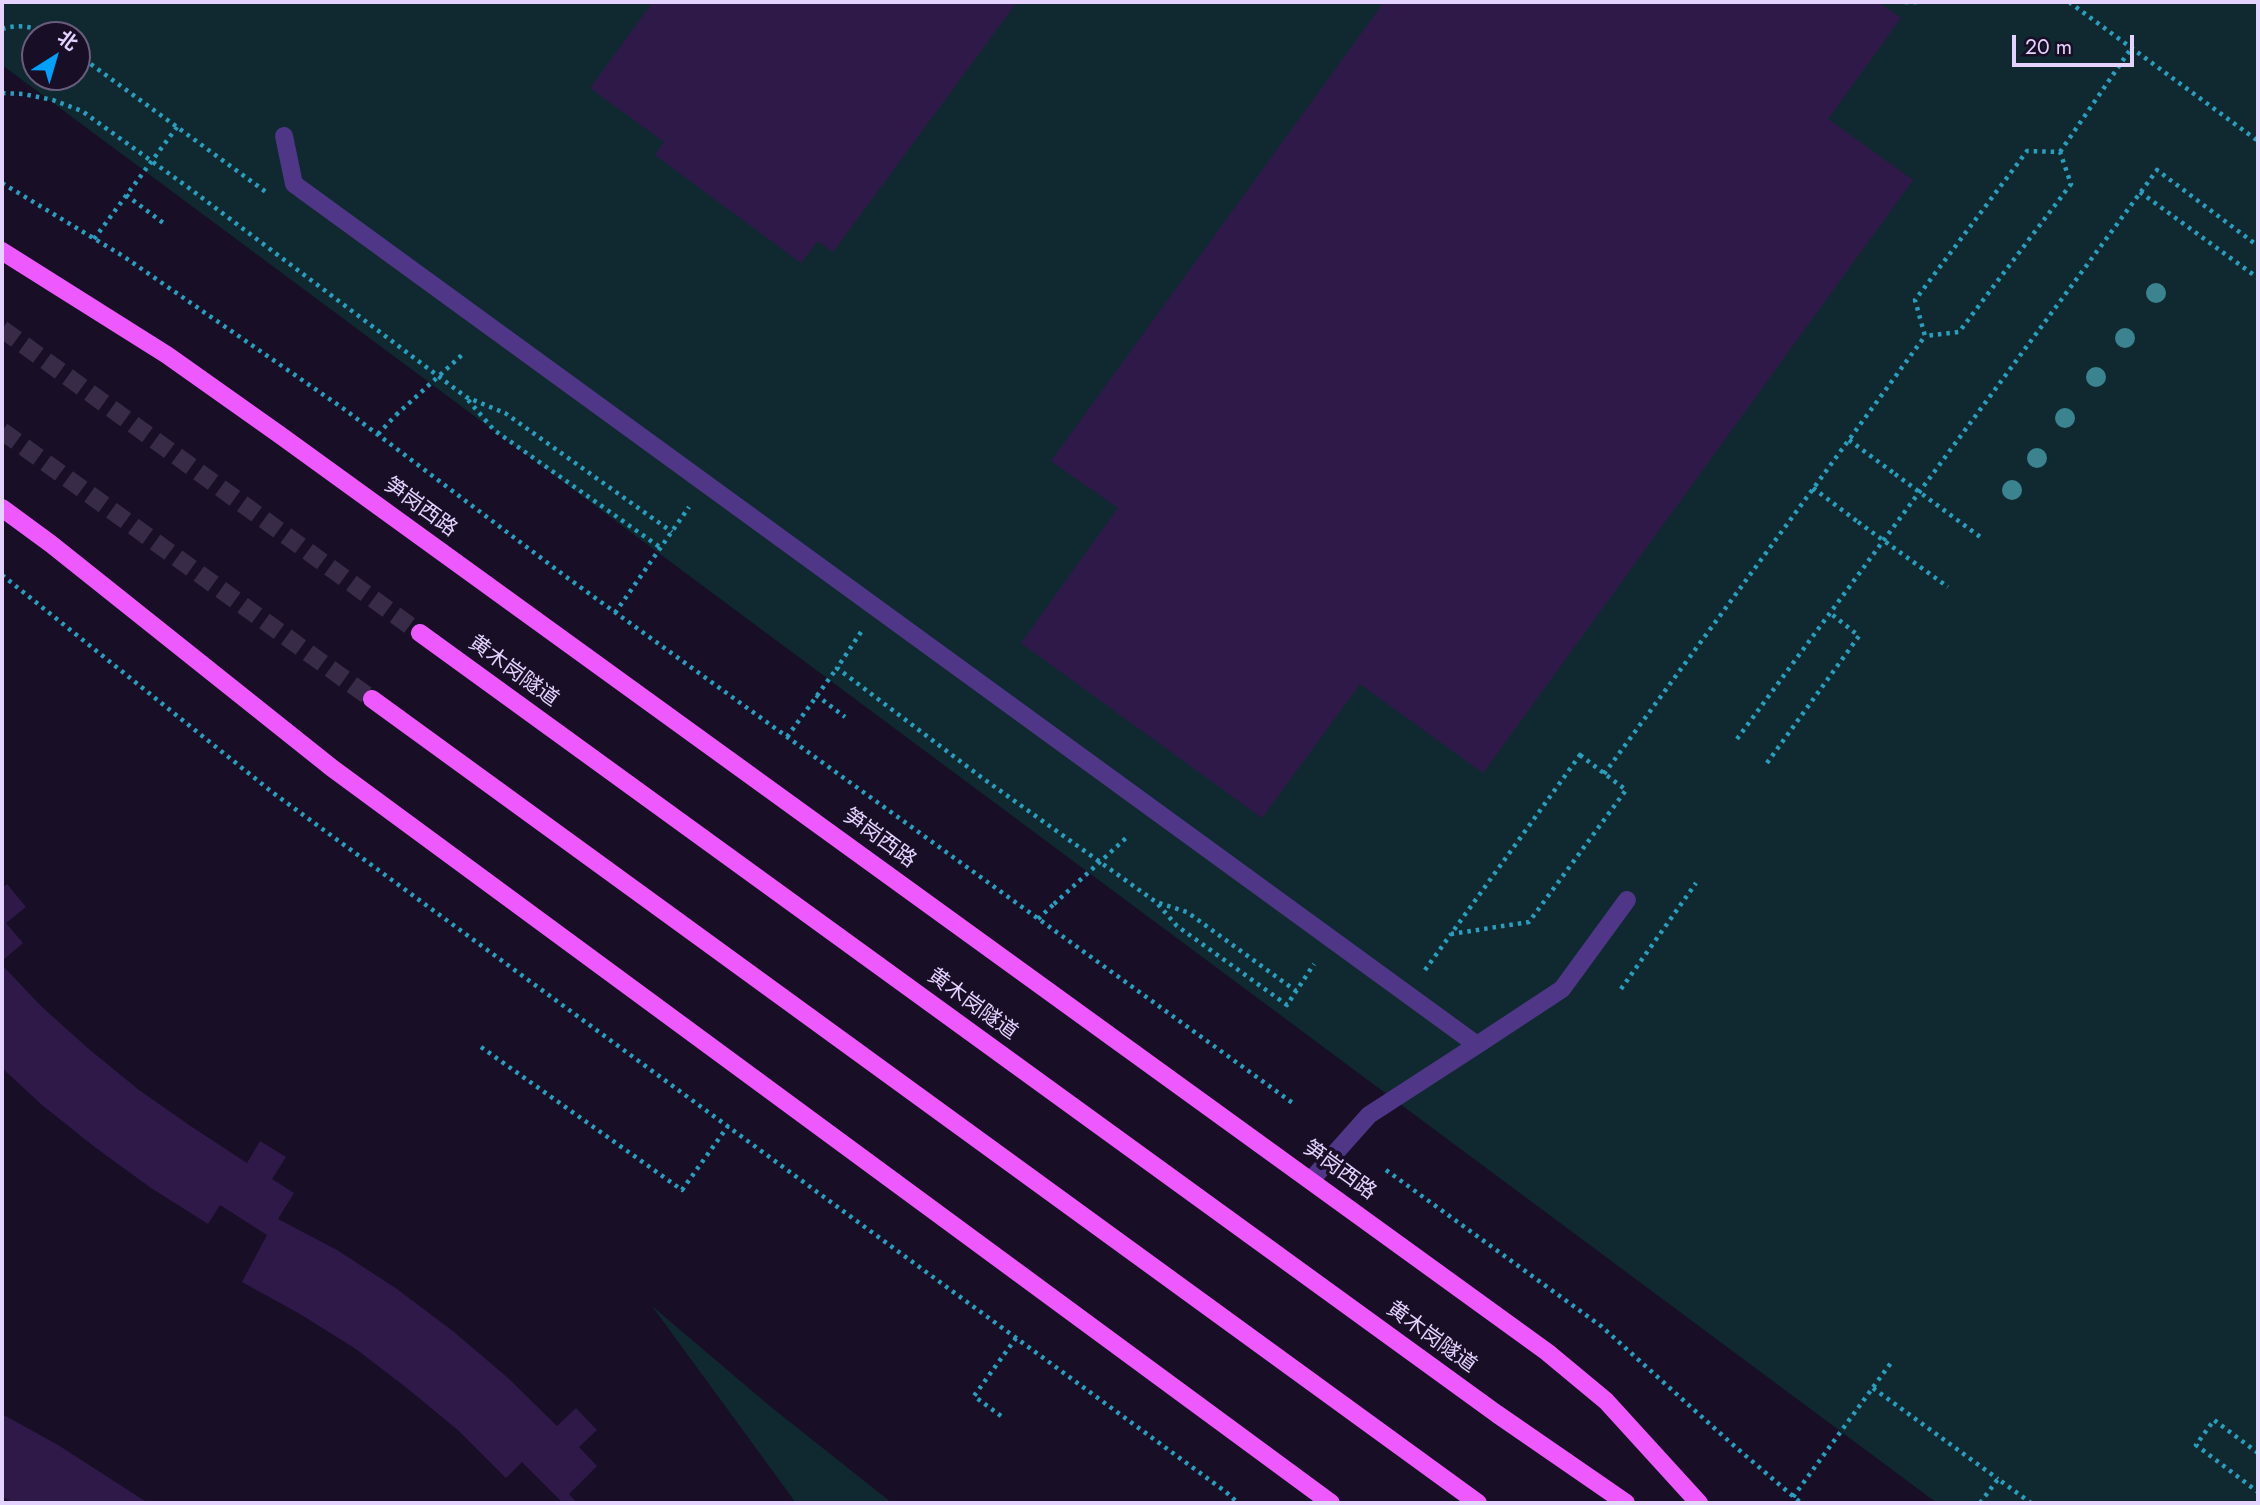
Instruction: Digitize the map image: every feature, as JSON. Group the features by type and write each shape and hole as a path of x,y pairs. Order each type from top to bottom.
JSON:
{"main road":[{"name":"笋岗西路","path":"2,251 167,355 280,435 1312,1179 1547,1352 1606,1401 1699,1503"},
{"path":"2,508 332,768 1332,1503"},
{"name":"黄木岗隧道","path":"420,633 1497,1414 1626,1503"},
{"path":"372,699 1478,1503"}],"lane":[{"path":"284,136 293,184 1477,1045"},
{"path":"1312,1179 1369,1115 1562,989 1627,900"}],"path":[{"path":"1905,2 1922,2"},
{"path":"2069,2 2258,141"},
{"path":"2,29 21,26"},
{"path":"2060,152 2132,47"},
{"path":"2,93 53,100 82,111 466,397 494,430 661,548"},
{"path":"94,239 177,127"},
{"path":"1925,335 1914,300 2027,151 2060,152"},
{"path":"1604,774 1925,335 1959,332 2071,184 2060,152"},
{"path":"1737,739 2157,170 2258,246"},
{"path":"2,183 94,239 178,295 377,434 615,612 1294,1104"},
{"path":"2140,192 2258,278"},
{"path":"127,195 166,225"},
{"path":"377,434 463,354"},
{"path":"466,397 505,413 672,532"},
{"path":"1849,440 1983,540"},
{"path":"1813,488 1948,587"},
{"path":"615,612 692,504"},
{"path":"2,575 272,792 1238,1503"},
{"path":"1767,763 1860,636 1830,614"},
{"path":"787,737 863,629"},
{"path":"836,668 1156,902 1177,926 1287,1005"},
{"path":"816,695 845,717"},
{"path":"1407,994 1580,755 1626,790 1529,922 1451,934"},
{"path":"1038,919 1126,838"},
{"path":"1621,989 1696,883"},
{"path":"1156,902 1187,912 1296,991"},
{"path":"481,1047 682,1190 728,1126"},
{"path":"1386,1170 1601,1326 1801,1503"},
{"path":"1001,1416 974,1396 1016,1338"},
{"path":"1793,1497 1893,1360"},
{"path":"1873,1388 2031,1503"},
{"path":"2258,1453 2214,1420 2196,1445 2258,1492"},
{"path":"1980,1503 1998,1479"}],"shaded area":[{"path":"2,2 2258,2 2258,1503 1937,1503 37,91 91,91 91,21 21,21 21,79 2,65"},
{"path":"652,1306 771,1407 892,1503 796,1503"}],"building":[{"path":"653,2 1017,2 833,252 818,241 801,263 655,155 664,142 590,88"},
{"path":"1384,2 1878,2 1901,18 1828,119 1913,180 1483,773 1360,684 1262,818 1021,643 1118,508 1051,461"},
{"path":"7,884 26,907 6,923 23,943 2,961 2,888"},
{"path":"2,965 42,1007 90,1050 139,1090 192,1127 247,1163 260,1141 286,1157 272,1179 294,1193 278,1219 337,1250 397,1289 454,1332 508,1378 557,1426 576,1408 597,1430 579,1447 597,1466 569,1494 577,1503 559,1503 561,1501 522,1462 506,1478 459,1431 356,1349 242,1282 267,1235 220,1205 208,1224 151,1188 96,1148 42,1105 2,1068"},
{"path":"2,1414 58,1445 148,1503 14,1503 2,1497"}],"tunnel":[{"path":"2,329 420,633"},
{"path":"2,431 372,699"}]}
